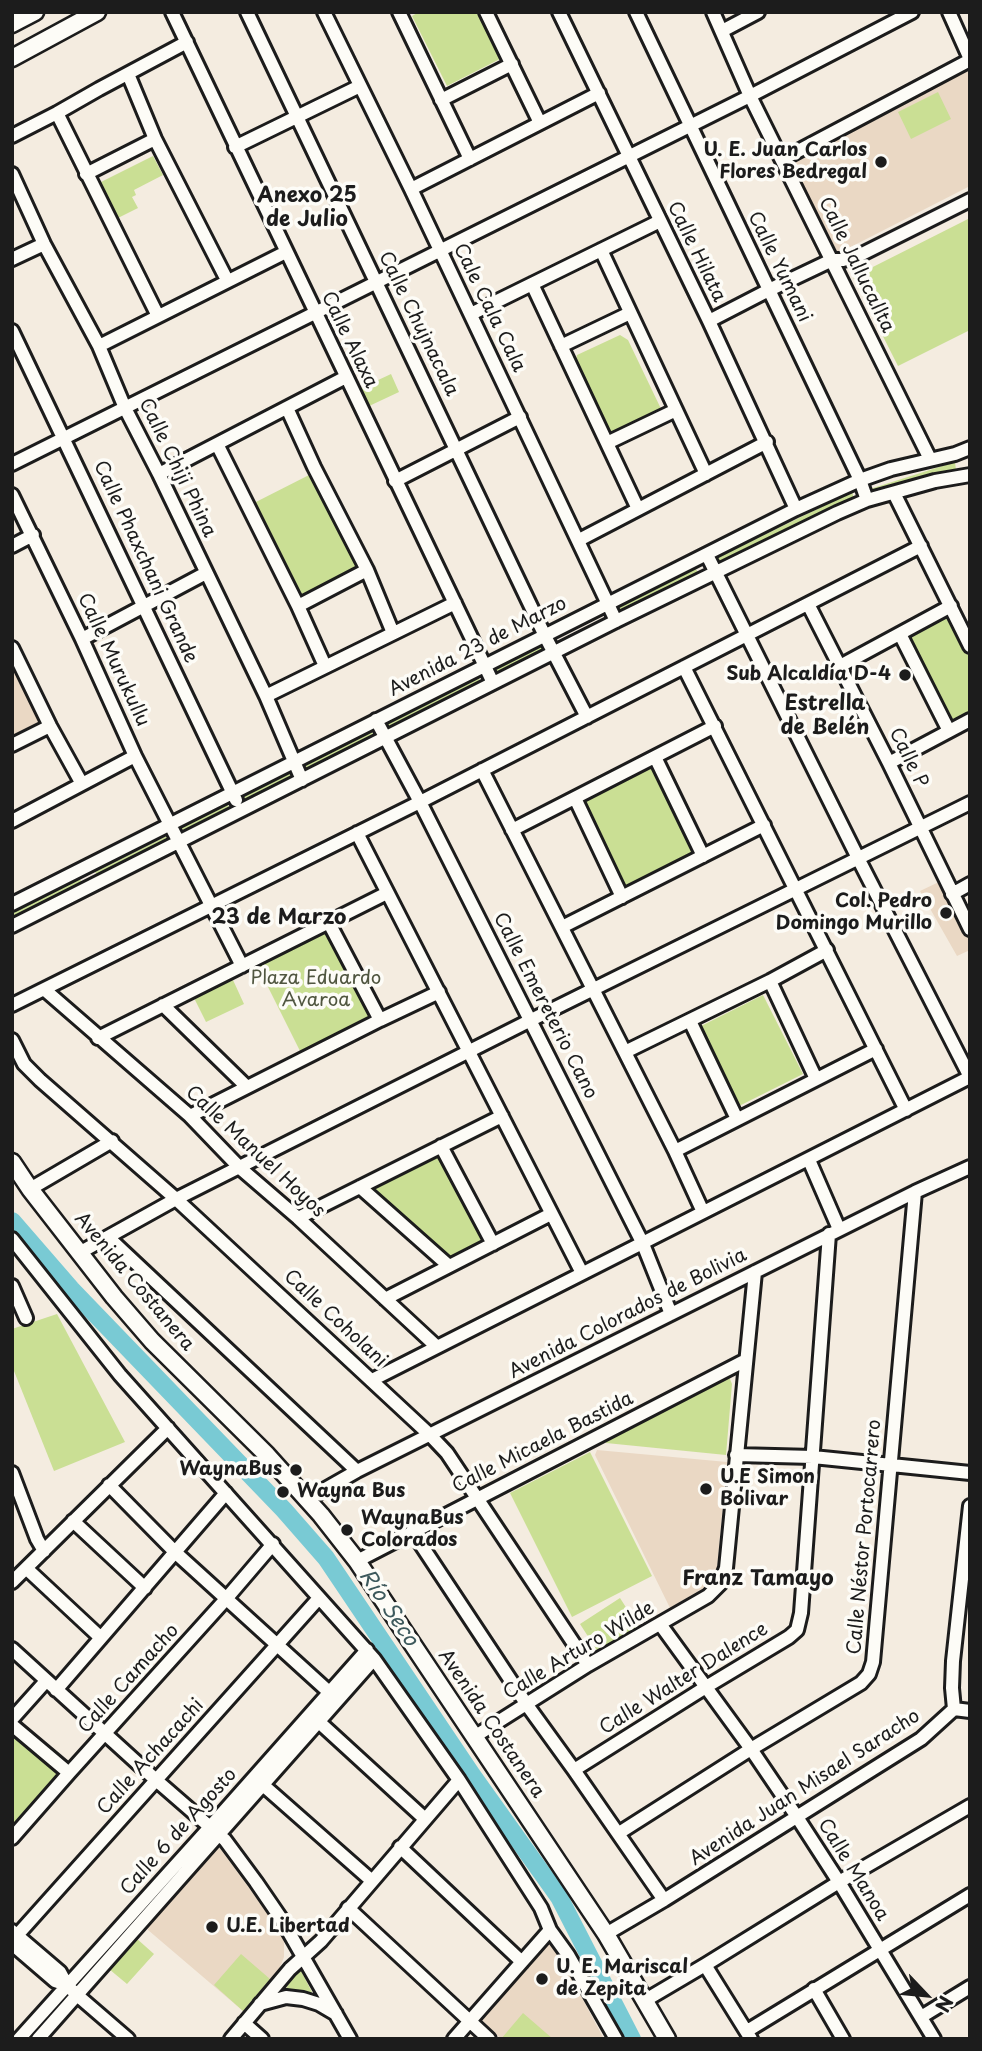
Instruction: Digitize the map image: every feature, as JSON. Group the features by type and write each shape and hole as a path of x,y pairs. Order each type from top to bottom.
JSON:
{"main road":[{"path":"12,24 35,12"},
{"path":"12,58 97,12"},
{"name":"Avenida Costanera","path":"12,1162 79,1253 152,1341 267,1455 357,1561 606,1934 667,2039"}],"street":[{"name":"Calle Alaxa","path":"172,12 493,683"},
{"name":"Calle Chujnacala","path":"247,12 545,635 587,717"},
{"name":"Cale Cala Cala","path":"324,12 441,250 616,621"},
{"path":"486,12 540,123"},
{"name":"Calle Hilata","path":"559,12 767,442 796,509"},
{"name":"Calle Yumani","path":"636,12 860,480 867,500"},
{"name":"Calle Jallucallta","path":"713,12 750,96 930,459"},
{"path":"722,31 758,12"},
{"path":"12,464 750,96 912,12"},
{"path":"783,159 970,60 949,12"},
{"path":"400,13 470,159"},
{"path":"12,136 187,42"},
{"path":"441,100 512,64"},
{"path":"128,74 155,139 227,280"},
{"path":"236,147 360,86"},
{"path":"411,189 599,93"},
{"path":"57,113 158,316"},
{"path":"86,174 155,139"},
{"name":"Calle Chiji Phina","path":"12,174 44,244 99,346 125,408 266,696 302,780"},
{"path":"709,321 832,260 858,256 970,200"},
{"path":"471,314 660,221"},
{"path":"12,259 44,244"},
{"path":"601,250 706,474"},
{"path":"99,346 286,252"},
{"path":"532,284 638,509"},
{"path":"561,346 630,313"},
{"name":"Calle Phaxchani Grande","path":"12,331 242,810"},
{"path":"159,474 346,377"},
{"path":"287,408 367,570 393,633"},
{"path":"607,443 676,410"},
{"path":"395,481 520,417"},
{"path":"579,540 767,442"},
{"path":"217,444 325,666"},
{"name":"Avenida 23 de Marzo","path":"12,904 796,509 860,480 955,454 970,447"},
{"name":"Avenida 23 de Marzo","path":"12,926 616,621 837,513 867,500 935,481 970,475"},
{"path":"894,493 970,646"},
{"name":"Calle Murukullu","path":"12,495 135,756 242,966"},
{"path":"12,546 33,535"},
{"path":"12,1005 211,904 357,834 921,546"},
{"path":"372,1380 970,1077 707,555"},
{"path":"298,606 367,570"},
{"path":"82,639 206,573"},
{"path":"266,696 455,603"},
{"name":"Calle P","path":"808,604 970,929"},
{"path":"840,666 951,606"},
{"path":"900,634 948,731"},
{"path":"12,648 82,784"},
{"path":"684,667 906,1110"},
{"name":"Calle Emereterio Cano","path":"376,720 643,1244 671,1314"},
{"path":"889,763 970,720"},
{"path":"12,745 50,726"},
{"path":"512,830 715,726"},
{"path":"12,821 135,756"},
{"path":"655,757 703,856"},
{"path":"482,769 675,1151 702,1212"},
{"path":"575,798 622,897"},
{"path":"79,1253 176,1199 970,803"},
{"path":"562,927 764,825"},
{"path":"357,834 582,1273"},
{"path":"86,867 93,885"},
{"path":"952,894 970,884"},
{"path":"98,1038 387,893"},
{"path":"329,923 380,1020"},
{"path":"625,1052 827,950"},
{"path":"770,981 816,1079"},
{"name":"Calle Manuel Hoyos","path":"45,990 190,1116 240,1168 436,1346"},
{"path":"190,1116 439,992"},
{"path":"163,1005 247,1087"},
{"path":"690,1021 737,1119"},
{"name":"Calle Coholani","path":"12,1040 24,1064 176,1199 447,1452 589,1665"},
{"path":"675,1151 876,1049"},
{"path":"298,1218 502,1116"},
{"path":"30,1189 112,1141"},
{"path":"441,1146 493,1244"},
{"path":"810,1160 834,1232"},
{"name":"Avenida Colorados de Bolivia","path":"306,1500 357,1471 834,1232 970,1167"},
{"path":"360,1187 449,1266"},
{"name":"Calle Néstor Portocarrero","path":"619,1833 861,1683 869,1674 873,1662 915,1192"},
{"path":"385,1299 551,1214"},
{"name":"Calle Walter Dalence","path":"574,1770 797,1630 802,1613 834,1232"},
{"path":"109,1238 357,1471"},
{"path":"12,1239 120,1375 371,1654 459,1780 541,1908 550,1930 568,1955 616,2039"},
{"name":"Calle Arturo Wilde","path":"474,1737 589,1665 708,1596 724,1577 755,1272"},
{"path":"12,1286 26,1318"},
{"name":"Calle Micaela Bastida","path":"357,1561 746,1360"},
{"path":"12,1582 168,1428"},
{"path":"736,1455 813,1457 970,1473"},
{"path":"12,1473 44,1551"},
{"path":"109,1485 176,1553 329,1692"},
{"path":"12,1718 102,1638 226,1493"},
{"path":"970,1506 968,1555 951,1688 954,1709 970,1711"},
{"path":"73,1521 145,1588"},
{"path":"412,1531 527,1705 664,1900"},
{"name":"Calle Camacho","path":"12,1838 273,1545"},
{"path":"27,1569 102,1638"},
{"name":"Calle Achacachi","path":"14,1938 319,1598"},
{"name":"Calle Manoa","path":"660,1624 797,1817 934,2039"},
{"path":"12,1649 233,1850 303,1956 350,2039"},
{"name":"Calle 6 de Agosto","path":"38,2039 329,1692 371,1654"},
{"name":"Calle 6 de Agosto","path":"19,2039 67,1984 263,1785 319,1722 371,1654"},
{"name":"Avenida Juan Misael Saracho","path":"606,1934 921,1740 954,1709"},
{"path":"319,1722 425,1819"},
{"path":"12,1725 69,1773"},
{"path":"231,2039 303,1956 321,1941 459,1780"},
{"path":"263,1785 372,1881"},
{"path":"644,2001 970,1806"},
{"path":"400,1847 522,1962"},
{"path":"705,1965 749,2035 814,1989 970,1895"},
{"path":"348,1908 489,2039"},
{"path":"454,2039 550,1930"},
{"path":"14,1938 55,1981 67,1984 128,2039"},
{"path":"920,2017 970,1987"},
{"path":"814,1989 843,2039"},
{"path":"260,2004 285,1997 303,1999 336,2014"},
{"path":"244,2023 261,2039"}],"shaded area":[{"name":"U. E. Juan Carlos Flores Bedregal","path":"970,69 970,186 837,254 834,252 792,164 793,160"},
{"path":"12,660 44,725 12,744"},
{"name":"Col. Pedro Domingo Murillo","path":"943,880 970,934 970,950 957,956 920,891"},
{"path":"597,1450 727,1462 716,1578 712,1583 670,1608 595,1455"},
{"name":"U.E. Libertad","path":"214,1846 219,1847 282,1933 284,1943 284,1957 279,1970 243,2011 148,1930 145,1924"},
{"name":"U. E. Mariscal de Zepita","path":"546,1940 552,1942 604,2039 501,2039 479,2017"}],"green space":[{"path":"419,12 480,12 502,58 447,86 412,16"},
{"path":"938,92 951,119 911,139 898,112"},
{"path":"153,156 163,175 134,190 136,195 132,197 138,208 112,221 95,185"},
{"path":"970,218 970,330 898,366 853,277"},
{"path":"620,335 628,340 663,413 614,445 575,364 577,355"},
{"path":"391,374 399,392 367,407 359,389"},
{"path":"955,462 956,470 871,491 870,489"},
{"path":"313,473 361,570 299,601 250,505"},
{"path":"852,492 854,498 717,563 715,559"},
{"path":"695,568 698,572 616,614 614,609"},
{"path":"947,615 970,659 970,711 950,721 907,635"},
{"path":"540,645 543,651 494,676 491,670"},
{"path":"478,677 481,682 387,729 384,724"},
{"path":"371,730 374,736 305,772 301,766"},
{"path":"653,767 699,856 627,893 582,802"},
{"path":"290,772 293,777 245,802 242,796"},
{"path":"227,803 230,809 183,833 180,827"},
{"path":"169,835 171,839 98,876 95,872"},
{"path":"79,877 82,883 12,918 12,911"},
{"name":"Plaza Eduardo Avaroa","path":"330,929 374,1015 301,1053 257,965"},
{"path":"233,980 244,1004 206,1022 194,998"},
{"path":"763,995 803,1074 739,1106 697,1028"},
{"path":"438,1153 486,1242 451,1261 371,1190"},
{"path":"57,1314 125,1442 54,1471 12,1366 12,1329"},
{"path":"725,1378 730,1379 732,1384 726,1455 606,1443 606,1440"},
{"path":"590,1452 652,1576 572,1617 510,1493"},
{"path":"620,1598 638,1626 598,1652 580,1624"},
{"path":"12,1729 64,1775 12,1834"},
{"path":"136,1938 154,1954 127,1984 109,1969"},
{"path":"241,1954 270,1979 243,2011 214,1985"},
{"path":"297,1970 301,1971 312,1992 310,1995 288,1993 285,1990"},
{"path":"523,2013 553,2039 501,2039"}],"waterway":[{"name":"Río Seco","path":"12,1221 71,1289 284,1510 326,1558 472,1775 559,1897 632,2039"}],"place":[{"name":"U. E. Juan Carlos Flores Bedregal","path":"881,162"},
{"name":"Sub Alcaldía D-4","path":"905,675"},
{"name":"Col. Pedro Domingo Murillo","path":"946,913"},
{"name":"WaynaBus","path":"296,1470"},
{"name":"U.E Simon Bolivar","path":"706,1489"},
{"name":"Wayna Bus","path":"283,1492"},
{"name":"WaynaBus Colorados","path":"347,1530"},
{"name":"U.E. Libertad","path":"212,1927"},
{"name":"U. E. Mariscal de Zepita","path":"542,1979"}],"district":[{"name":"Anexo 25 de Julio","path":"307,208"},
{"name":"Estrella de Belén","path":"825,716"},
{"name":"23 de Marzo","path":"279,918"},
{"name":"Franz Tamayo","path":"758,1579"}]}
